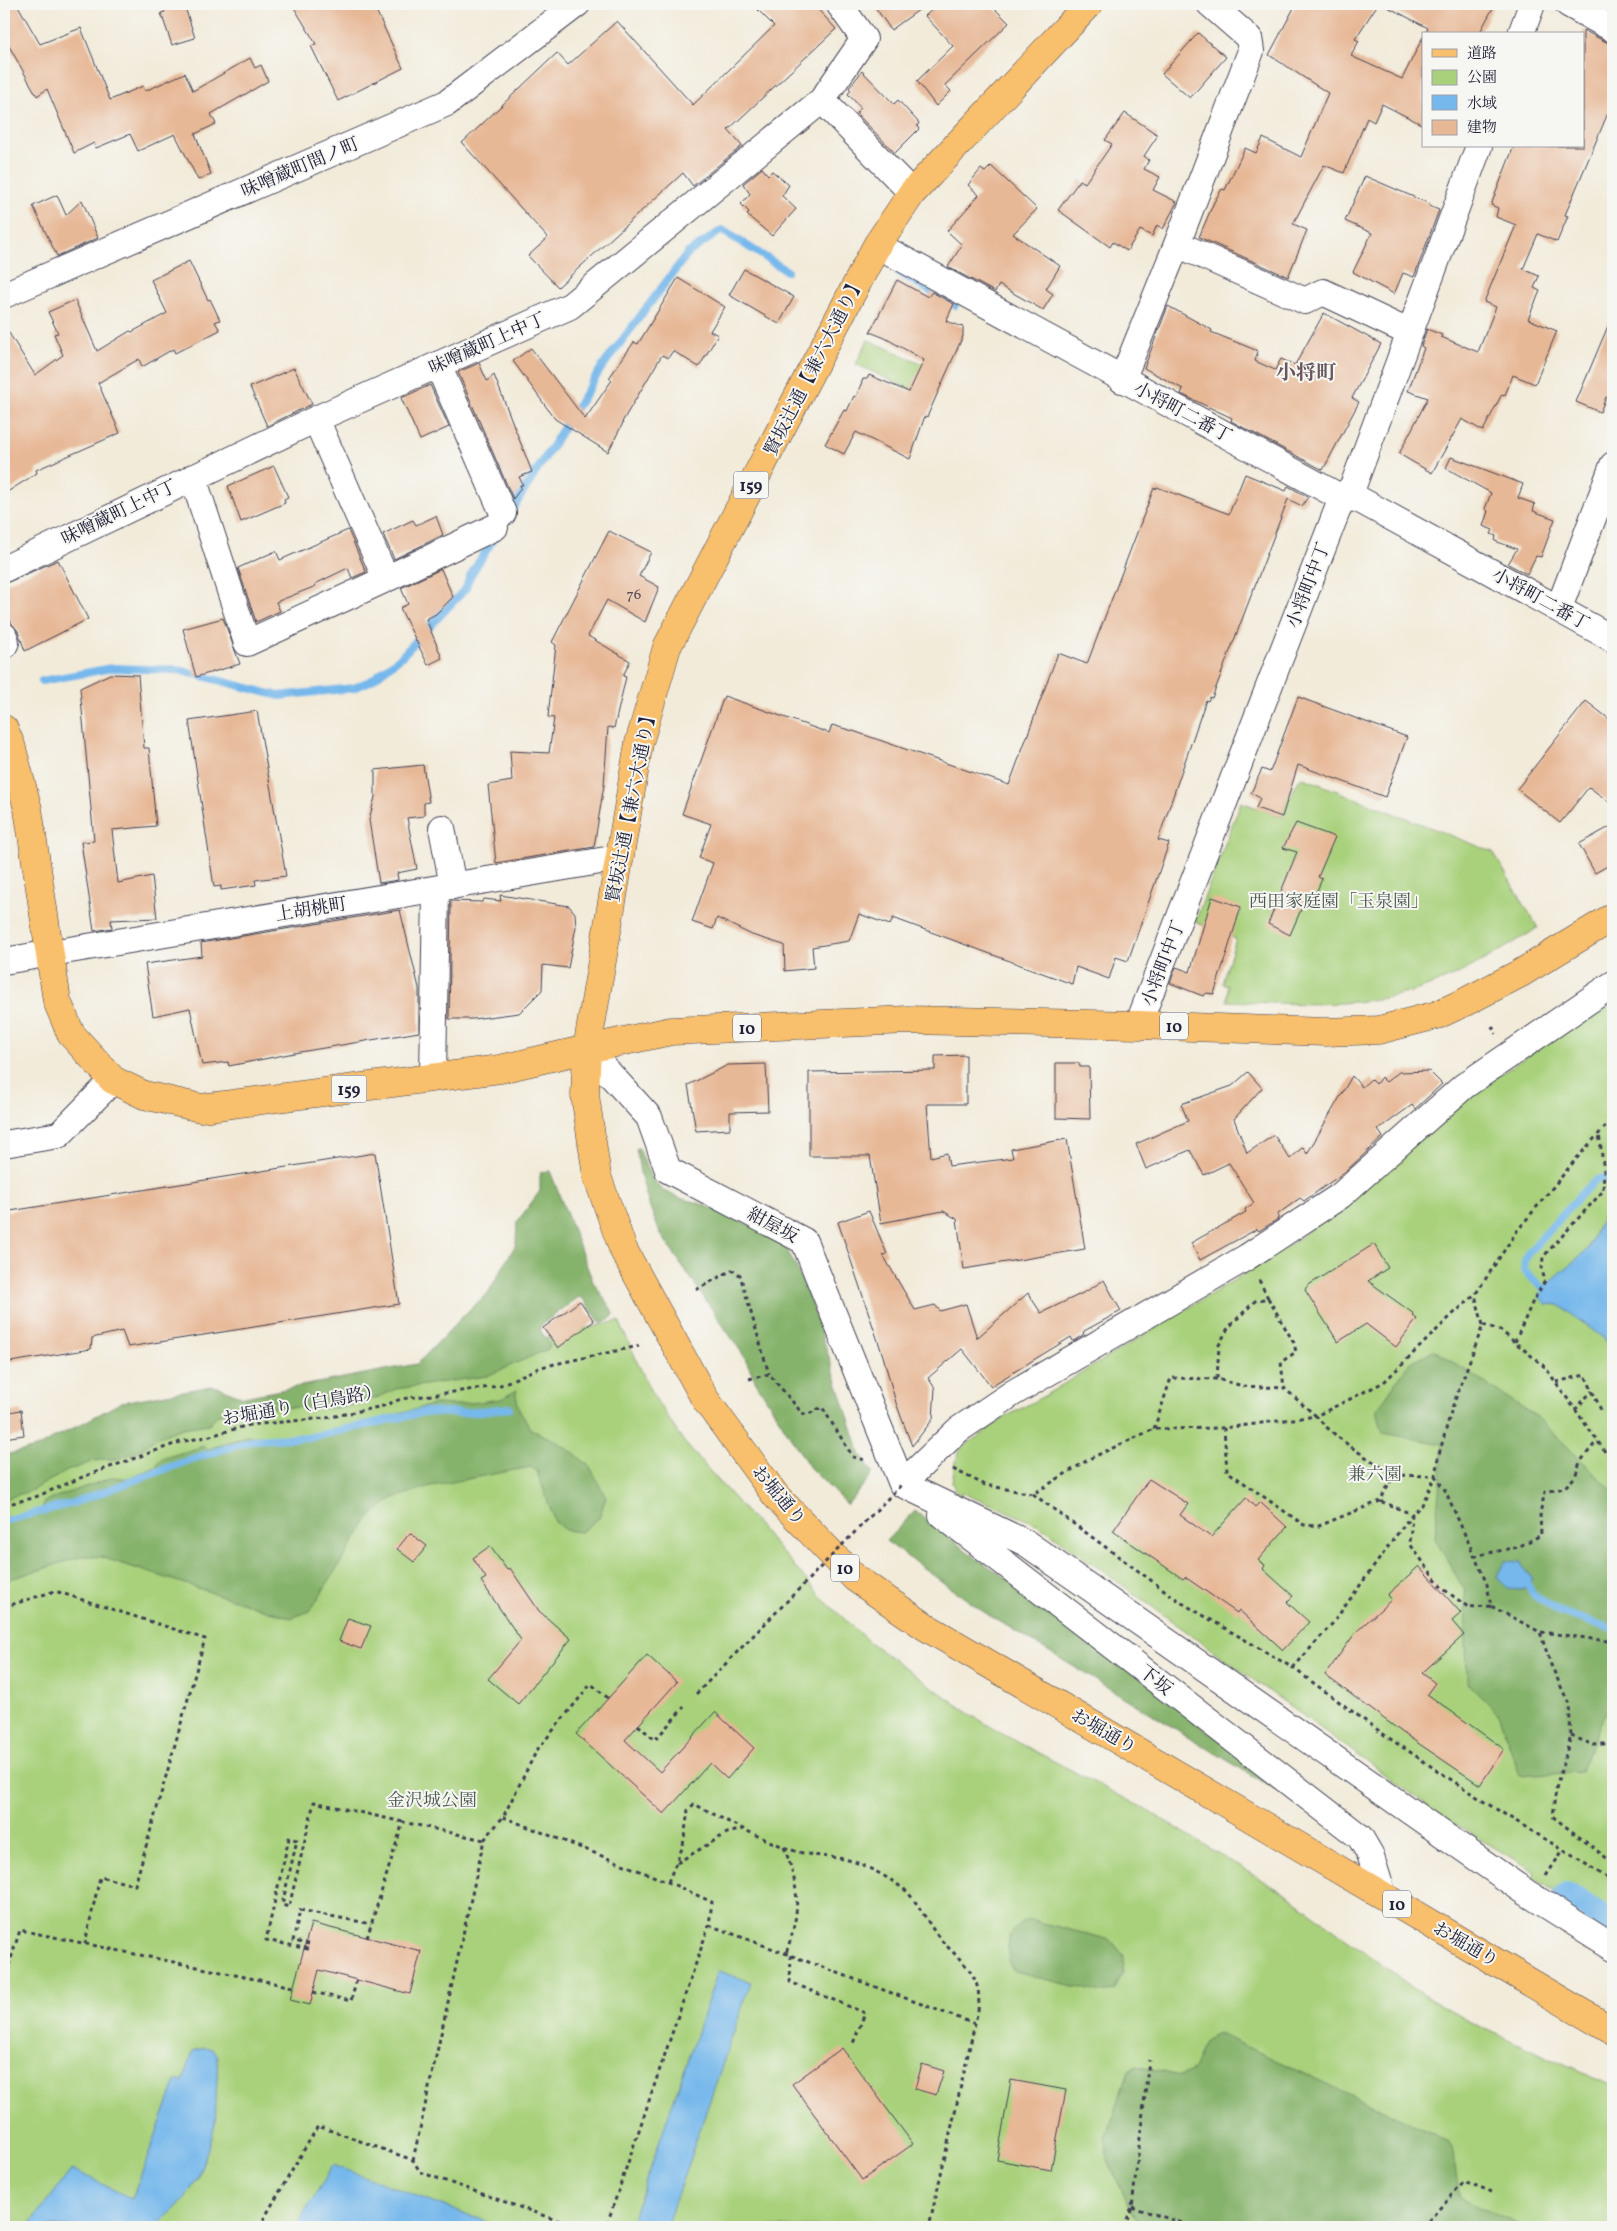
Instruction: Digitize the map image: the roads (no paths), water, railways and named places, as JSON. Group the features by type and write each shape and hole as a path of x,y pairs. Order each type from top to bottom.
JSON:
{"main road":[{"name":"賢坂辻通【兼六大通り】","path":"587,1049 639,743 667,647 876,245 912,193 1088,4"},
{"name":"159","path":"4,729 11,745 28,809 57,1001 71,1034 113,1080 144,1095 201,1108 500,1069 587,1049"},
{"name":"10","path":"587,1049 671,1031 908,1020 1138,1025 1325,1032 1379,1030 1437,1015 1521,973 1613,917"},
{"name":"お堀通り","path":"587,1049 586,1095 597,1176 623,1249 705,1399 776,1496 855,1578 926,1626 1613,2030"}],"street":[{"name":"味噌蔵町間ノ町","path":"4,295 447,103 577,4"},
{"name":"味噌蔵町上中丁","path":"4,568 316,419 570,306 822,100 864,39 839,4"},
{"name":"小将町二番丁","path":"1210,4 1249,38 1251,51 1177,244 1122,380 1342,498 1358,499 1613,639"},
{"path":"1522,32 1532,4"},
{"path":"1568,4 1613,29"},
{"path":"822,100 912,193"},
{"name":"小将町中丁","path":"1138,1025 1342,498 1353,486 1478,148"},
{"path":"1177,244 1305,301 1323,292 1410,333"},
{"path":"876,245 1122,380"},
{"path":"192,477 247,643 386,579 499,520 438,365"},
{"path":"316,419 386,579"},
{"path":"1559,608 1613,465"},
{"path":"4,636 6,642 4,646"},
{"path":"433,1078 444,887 442,828"},
{"name":"上胡桃町","path":"4,960 618,858"},
{"path":"1613,984 1464,1086 1340,1196 1247,1258 1013,1393 958,1430 902,1484 1026,1542 1527,1893 1613,1947"},
{"name":"紺屋坂","path":"587,1049 649,1118 668,1170 804,1241 902,1484"},
{"path":"4,1144 59,1135 113,1080"},
{"name":"下坂","path":"902,1484 1360,1837 1370,1854 1383,1896"}],"water":[{"path":"1613,1206 1613,1376 1606,1340 1559,1305 1546,1304 1539,1297 1543,1288 1588,1249 1606,1208"},
{"path":"1505,1561 1521,1562 1532,1579 1528,1588 1520,1590 1508,1589 1497,1576"},
{"path":"718,1971 751,1982 666,2227 630,2227"},
{"path":"212,2048 218,2056 215,2124 197,2179 187,2196 173,2211 154,2227 28,2227 72,2169 132,2199 176,2081 183,2081 193,2051"},
{"path":"333,2165 501,2227 413,2227 407,2225 406,2227 296,2227"}],"waterway":[{"path":"510,513 602,367 688,253 722,230 787,271"},
{"path":"899,273 955,305"},
{"path":"42,681 112,668 179,670 279,696 354,688 372,680 402,656 466,588 470,576 496,535"},
{"path":"1543,1288 1524,1271 1525,1260 1529,1252 1585,1190 1597,1180 1613,1176"},
{"path":"4,1521 73,1503 195,1458 254,1440 311,1437 424,1412 462,1413 509,1408"},
{"path":"1523,1579 1535,1596 1560,1612 1613,1629"},
{"path":"1566,1895 1613,1923"}],"district":[{"name":"小将町","path":"1306,372"}],"park label":[{"name":"西田家庭園「玉泉園」","path":"1339,901"},
{"name":"兼六園","path":"1375,1474"},
{"name":"金沢城公園","path":"432,1800"}]}
